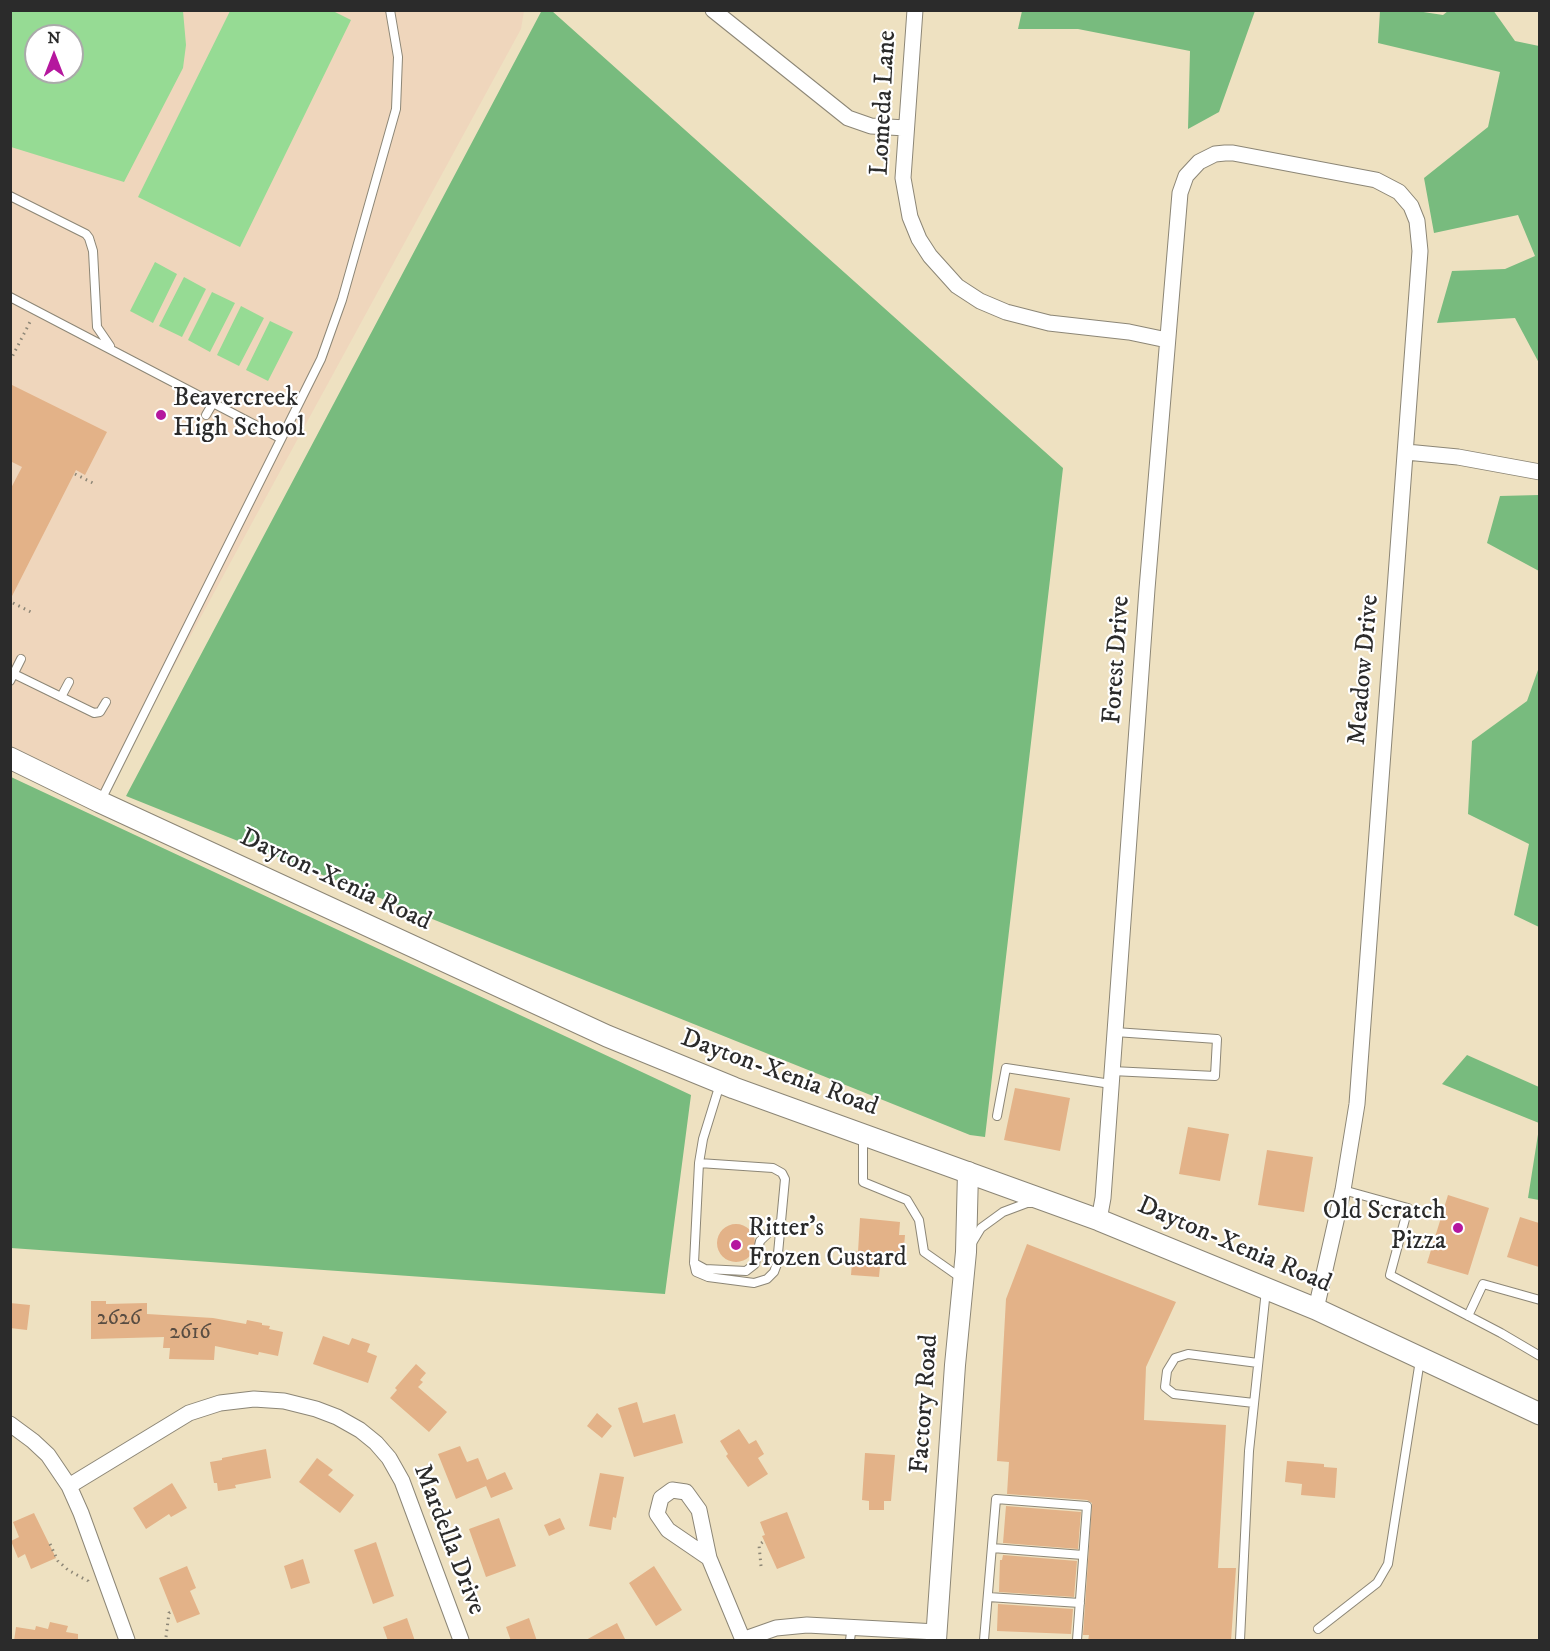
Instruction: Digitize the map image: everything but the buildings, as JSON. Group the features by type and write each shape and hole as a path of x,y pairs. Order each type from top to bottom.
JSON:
{"main road":[{"name":"Dayton-Xenia Road","path":"10,758 100,802 606,1036 720,1083 1099,1220 1316,1309 1539,1414"}],"street":[{"path":"713,10 848,118 871,126 906,128"},
{"name":"Lomeda Lane","path":"915,10 903,178 910,217 919,239 930,256 957,286 980,301 1006,312 1049,323 1129,332 1167,340"},
{"name":"Forest Drive","path":"1099,1220 1103,1198 1180,193 1182,184 1192,168 1206,158 1225,153 1249,156"},
{"name":"Meadow Drive","path":"1249,156 1376,180 1399,192 1411,206 1417,221 1420,251 1357,1104 1343,1191 1316,1309"},
{"path":"1406,452 1539,472"},
{"name":"Factory Road","path":"936,1636 955,1365 966,1252 968,1172"},
{"name":"Mardella Drive","path":"69,1486 189,1413 220,1403 254,1399 284,1401 337,1417 360,1430 376,1443 389,1458 402,1481 461,1641"},
{"path":"10,1424 48,1455 69,1486 127,1641"},
{"path":"709,1558 742,1640 776,1628 807,1625 851,1634 936,1636"}],"lane":[{"path":"100,802 321,359 342,300 396,109 398,57 390,10"},
{"path":"10,196 86,234 89,238 93,251 97,327 114,350"},
{"path":"10,297 280,438"},
{"path":"206,415 213,403"},
{"path":"21,659 12,675 94,713 100,712 106,702"},
{"path":"61,697 69,682"},
{"path":"997,1116 1006,1068 1112,1078 1215,1076 1217,1039 1115,1032"},
{"path":"699,1162 773,1168 782,1173 785,1179 777,1264 774,1272 767,1279 754,1283 708,1277 696,1272 693,1263 699,1162 703,1139 720,1083"},
{"path":"862,1134 863,1182 907,1200 919,1220 924,1252 963,1279"},
{"path":"1343,1191 1408,1208 1390,1275 1539,1356"},
{"path":"966,1252 981,1228 1003,1212 1027,1203 1058,1204"},
{"path":"693,1263 705,1269 746,1270 755,1264 760,1241 782,1221"},
{"path":"1468,1316 1483,1284 1539,1300"},
{"path":"1240,1641 1249,1451 1266,1288"},
{"path":"1254,1403 1174,1394 1166,1387 1167,1371 1175,1358 1188,1354 1258,1363"},
{"path":"1318,1629 1377,1583 1388,1564 1420,1358"},
{"path":"984,1641 996,1499 1087,1506 1077,1641"},
{"path":"992,1548 1083,1555"},
{"path":"988,1597 1080,1603"}],"path":[{"path":"10,361 36,310"},
{"path":"75,474 95,484"},
{"path":"13,603 31,612"},
{"path":"761,1566 759,1545 764,1541"},
{"path":"50,1544 58,1562 88,1581 91,1586"},
{"path":"166,1637 169,1613 173,1611"}],"shaded area":[{"name":"Beavercreek High School","path":"10,11 524,11 521,29 100,802 11,758"}],"green space":[{"path":"542,10 552,11 1063,468 985,1137 970,1135 126,796"},
{"path":"1493,10 1515,41 1539,46 1539,363 1515,318 1437,323 1452,271 1505,269 1535,256 1518,215 1434,233 1424,178 1488,127 1500,72 1378,43 1380,11 1417,11 1443,15 1448,11"},
{"path":"10,11 183,11 186,45 183,68 124,182 11,147"},
{"path":"230,11 333,11 351,20 240,247 138,197"},
{"path":"1022,11 1255,11 1219,112 1188,129 1190,51 1078,29 1018,29"},
{"path":"155,262 177,274 153,323 130,311"},
{"path":"184,277 206,289 182,337 159,326"},
{"path":"212,292 235,303 210,352 188,340"},
{"path":"241,306 264,318 239,366 217,355"},
{"path":"270,321 293,332 268,381 246,370"},
{"path":"1540,495 1539,571 1487,543 1500,496"},
{"path":"1539,667 1539,927 1514,915 1529,844 1468,814 1472,741 1527,701"},
{"path":"11,777 691,1095 665,1294 11,1248"},
{"path":"1467,1055 1539,1087 1539,1123 1442,1084"},
{"path":"1539,1128 1539,1200 1528,1198"}],"place":[{"name":"Beavercreek High School","path":"161,415"},
{"name":"Old Scratch Pizza","path":"1458,1228"},
{"name":"Ritter's Frozen Custard","path":"736,1245"}]}
